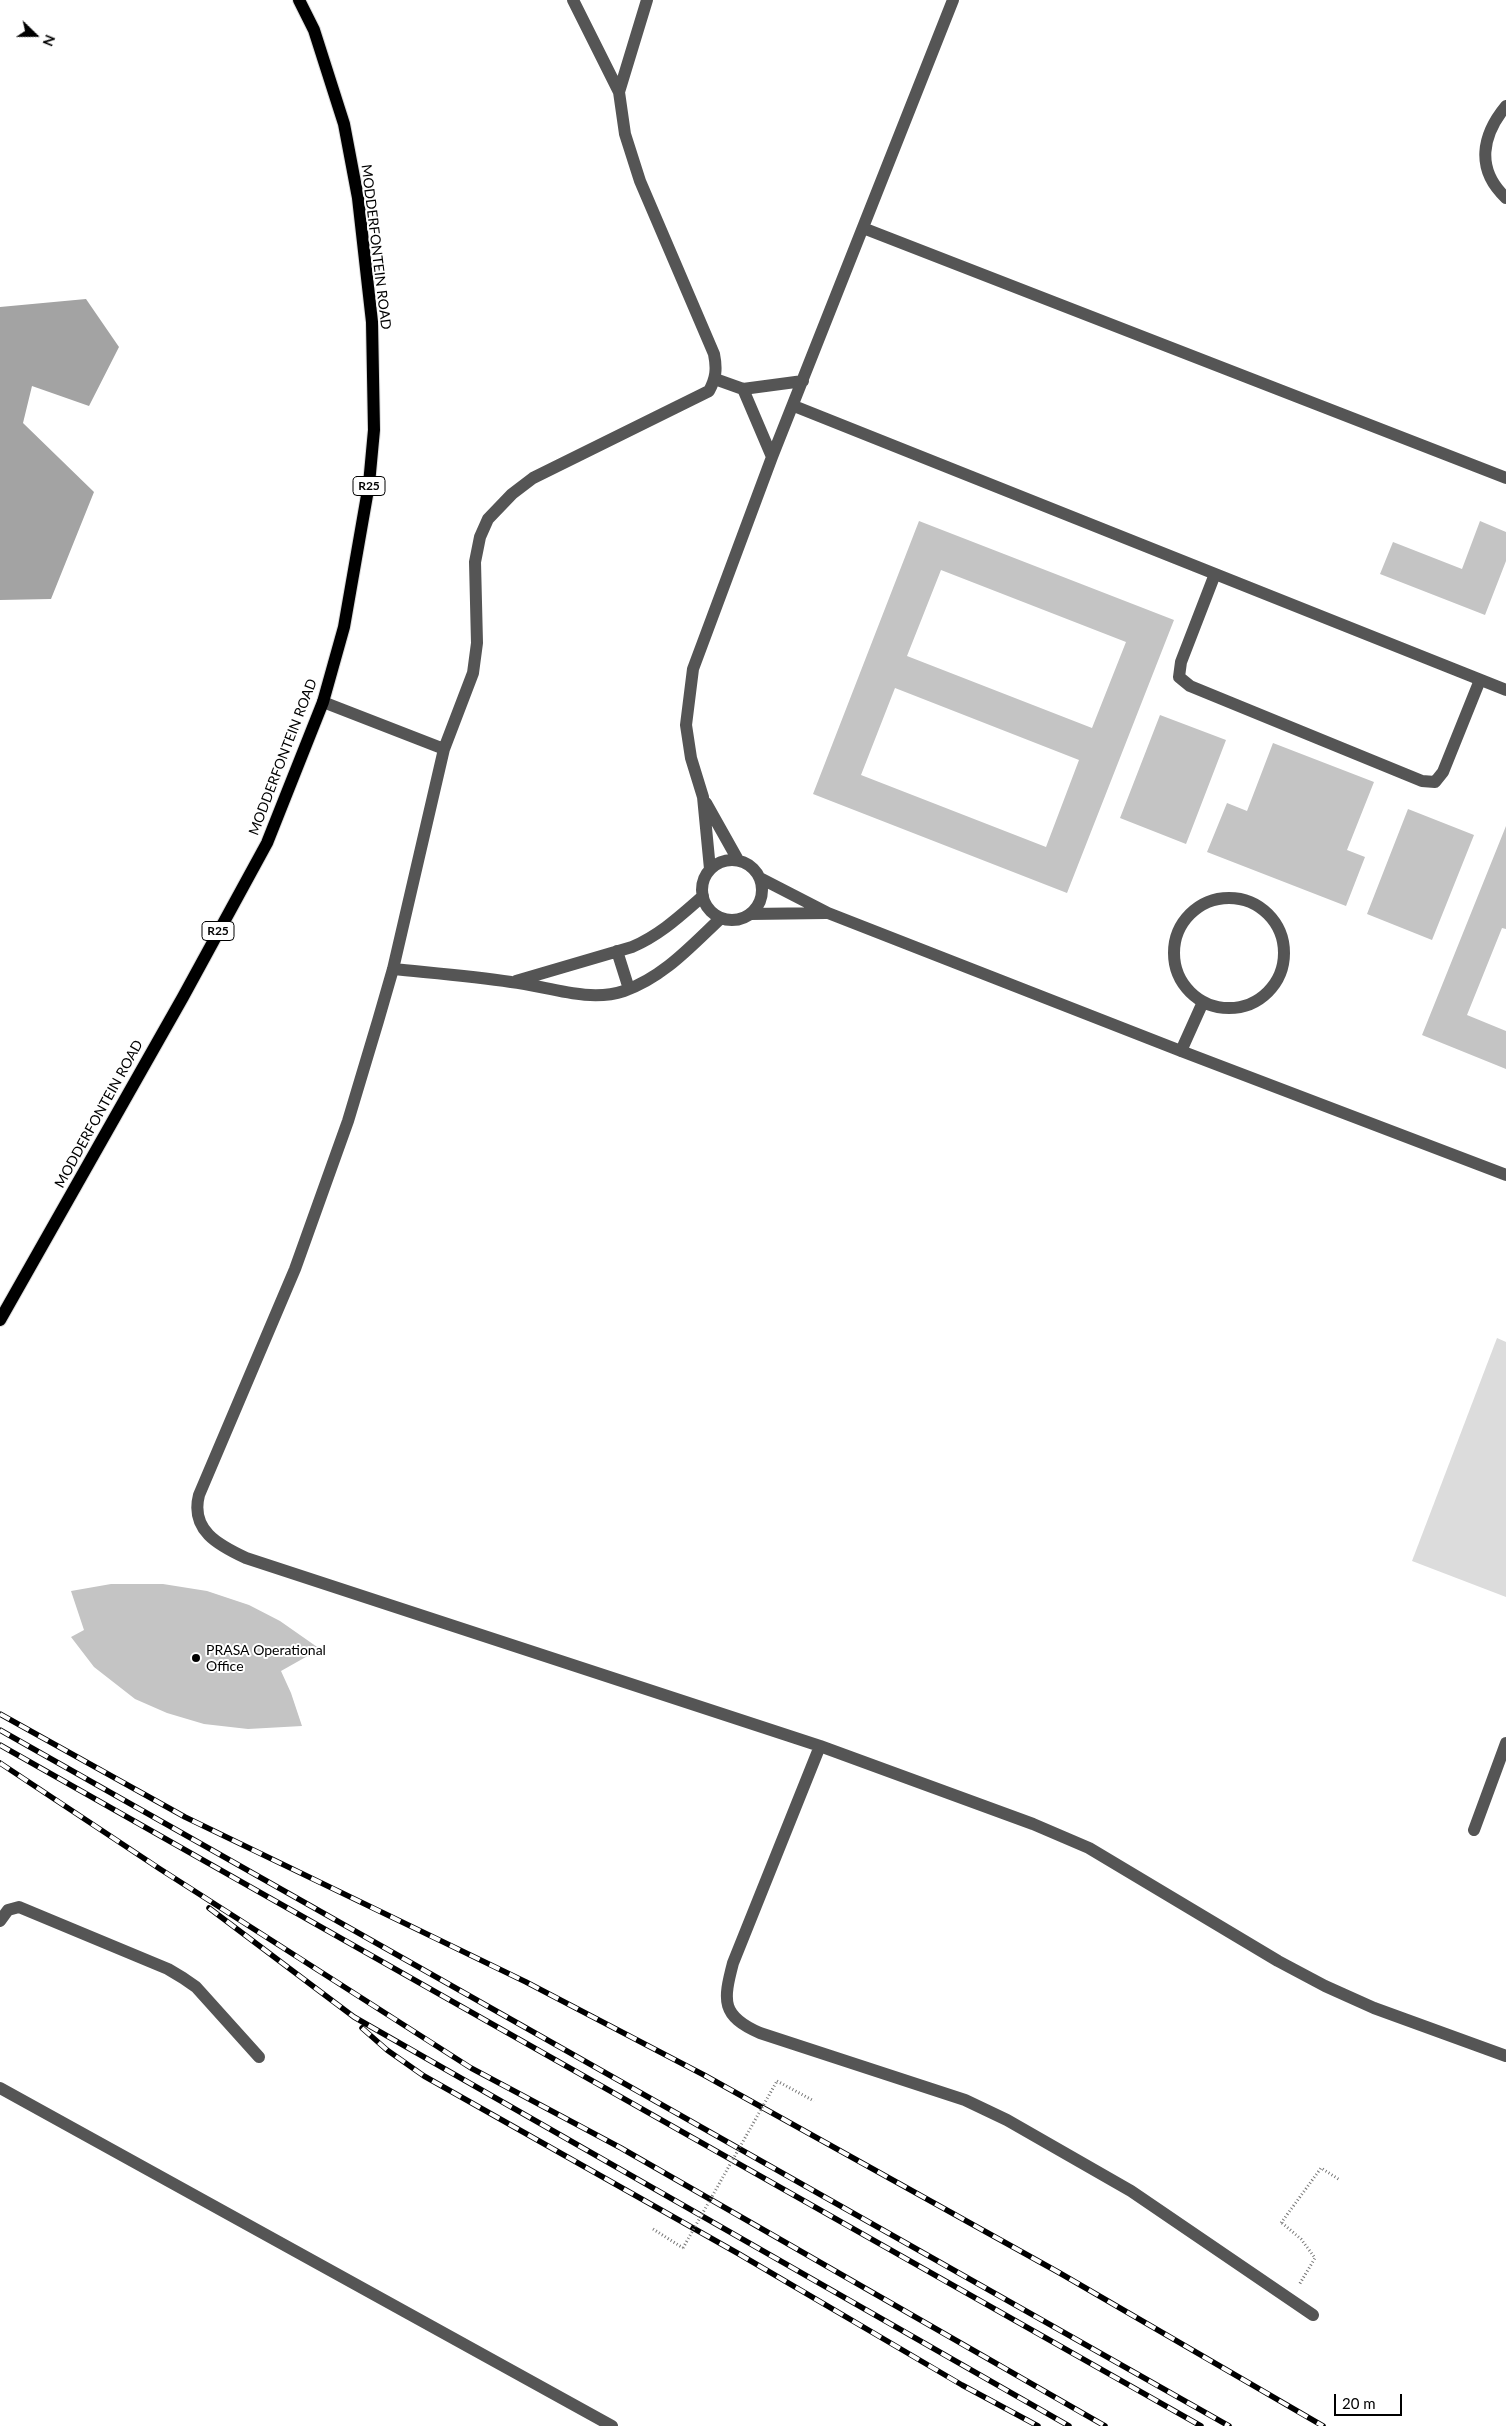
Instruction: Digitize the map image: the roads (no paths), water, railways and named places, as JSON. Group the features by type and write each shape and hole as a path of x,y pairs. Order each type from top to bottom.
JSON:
{"main road":[{"name":"MODDERFONTEIN ROAD","path":"0,1320 183,997 266,843 323,702 344,627 369,484 374,430 372,322 358,198 344,124 314,30 299,0"}],"street":[{"path":"573,0 619,92 625,134 640,181 714,354 716,366 715,379 709,391 533,478 512,494 488,519 480,537 475,562 476,659 465,697 444,749 393,969 348,1121 295,1269 199,1495 196,1506 202,1526 216,1542 246,1558 820,1746 1033,1824 1089,1848 1278,1961 1325,1986 1374,2008 1506,2056"},
{"path":"619,92 647,0"},
{"path":"710,869 703,797 691,758 686,725 692,669 772,457 794,406 802,381 953,0"},
{"path":"1506,106 1493,122 1485,150 1488,171 1497,190 1506,198"},
{"path":"863,228 1506,478"},
{"path":"715,379 743,390 802,381"},
{"path":"743,390 772,457"},
{"path":"794,406 1506,690"},
{"path":"1216,574 1181,662 1179,677 1190,686 1422,781 1435,782 1443,772 1480,680"},
{"path":"323,702 444,749"},
{"path":"703,797 738,860"},
{"path":"750,914 761,898 762,888 760,878 754,869 738,860 728,860 710,869 705,877 703,896 713,913 721,918 731,920 750,914 828,912"},
{"path":"760,878 828,912 1182,1051 1506,1175"},
{"path":"513,982 650,940 672,924 703,896"},
{"path":"1236,898 1255,904 1270,916 1279,930 1284,949 1282,968 1274,986 1260,999 1242,1007 1223,1008 1203,1002 1188,990 1177,974 1173,955 1176,936 1185,919 1199,906 1217,899 1236,898"},
{"path":"393,969 513,982 554,991 595,994 629,989 663,971 721,918"},
{"path":"618,951 629,989"},
{"path":"1182,1051 1203,1002"},
{"path":"1474,1830 1506,1743"},
{"path":"820,1746 733,1963 726,1987 726,2005 732,2017 743,2026 760,2033 965,2100 1007,2120 1132,2190 1313,2315"},
{"path":"0,1921 8,1910 19,1907 168,1969 196,1987 259,2057"},
{"path":"0,2088 612,2426"}],"railway":[{"path":"0,1714 185,1817 526,1982 704,2075 1058,2272 1323,2426"},
{"path":"0,1730 1229,2426"},
{"path":"0,1745 1201,2426"},
{"path":"0,1763 160,1869 471,2068 621,2148 1105,2426"},
{"path":"209,1908 354,2017 1069,2426"},
{"path":"362,2028 387,2050 424,2076 739,2254 962,2385 1038,2426"}],"place":[{"name":"PRASA Operational Office","path":"196,1658"}]}
